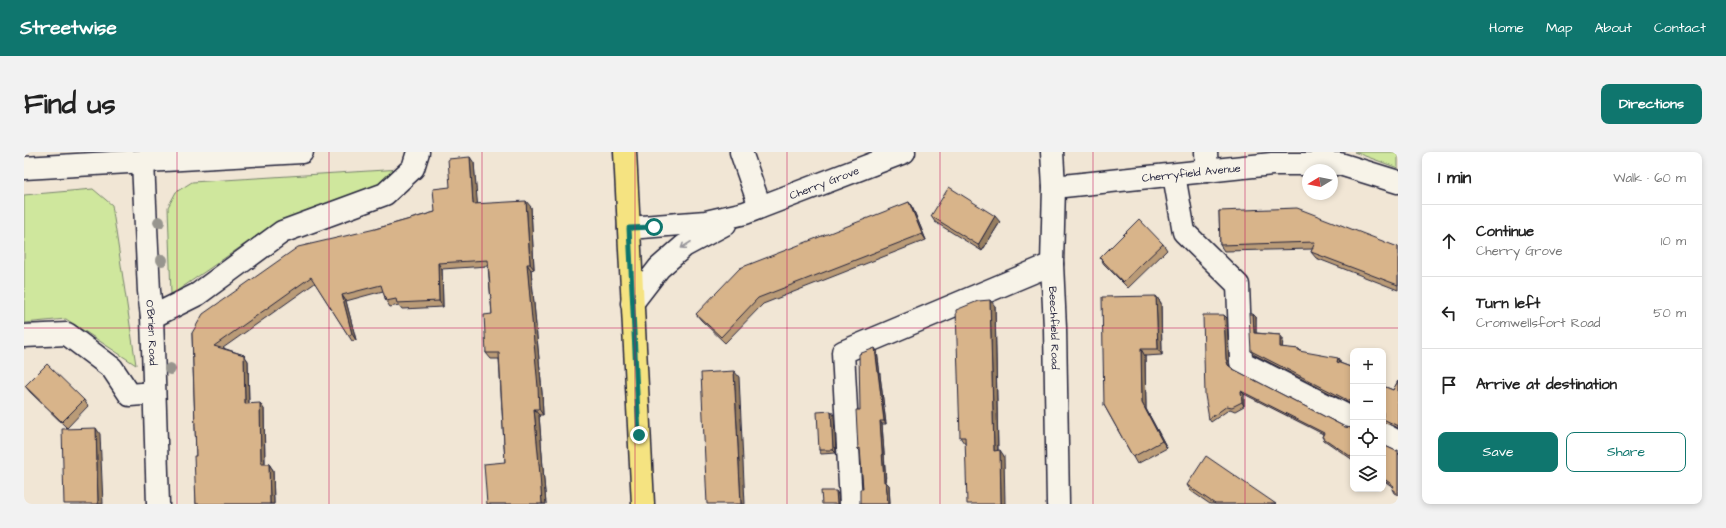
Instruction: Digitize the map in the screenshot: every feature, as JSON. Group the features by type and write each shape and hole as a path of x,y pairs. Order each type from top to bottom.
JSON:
{"main road":[{"path":"625,152 643,504"}],"street":[{"path":"24,168 143,162 221,155 302,152"},
{"path":"152,317 198,294 282,232 385,194 413,168 418,152"},
{"path":"741,152 753,210"},
{"name":"Cherry Grove","path":"632,304 659,268 684,246 753,210 904,152"},
{"name":"Beechfield Road","path":"1052,152 1054,187 1052,264 1056,335 1058,504"},
{"name":"Cherryfield Avenue","path":"1054,187 1174,175 1207,162 1272,164 1297,158 1340,164 1398,182"},
{"name":"O'Brien Road","path":"143,162 152,317 158,504"},
{"path":"1174,175 1184,232 1238,285 1241,362 1350,417"},
{"name":"Cherry Grove","path":"629,228 706,222 753,210"},
{"path":"851,504 843,352 1052,264"},
{"path":"24,336 67,334 112,368 130,395 154,393"},
{"path":"1386,436 1398,442"}],"green space":[{"path":"1354,152 1398,152 1398,168"},
{"path":"401,169 386,186 308,210 274,224 171,295 168,207 176,192 192,182"},
{"path":"93,189 112,205 136,365 66,319 24,323 24,195"}],"building":[{"path":"470,157 473,204 526,201 530,264 527,264 539,409 534,409 542,504 487,504 484,464 505,462 499,353 486,353 484,315 492,314 488,260 438,263 439,301 397,303 396,299 386,301 381,285 342,295 352,334 348,335 311,277 214,346 244,355 245,404 260,403 261,464 269,464 270,504 196,504 192,333 203,314 298,247 375,229 435,212 433,189 450,187 448,159"},
{"path":"949,187 995,216 978,245 931,216"},
{"path":"909,202 922,234 758,298 721,337 696,314 740,268"},
{"path":"1297,208 1398,247 1398,285 1311,252 1315,242 1220,245 1219,211"},
{"path":"1139,219 1163,244 1123,282 1100,258"},
{"path":"1156,296 1158,349 1141,349 1142,403 1162,441 1133,457 1104,405 1102,297"},
{"path":"990,300 994,451 1000,450 1001,504 967,504 965,437 960,437 956,310 978,301"},
{"path":"1249,314 1253,314 1254,333 1280,335 1280,347 1299,349 1299,351 1338,358 1337,362 1350,367 1350,401 1251,351"},
{"path":"1203,315 1224,315 1226,359 1228,365 1345,427 1350,428 1350,456 1322,437 1324,433 1241,391 1242,402 1232,407 1227,406 1209,419 1205,395"},
{"path":"875,348 884,421 880,421 884,482 886,482 888,504 860,504 860,489 863,489 860,448 858,449 856,410 860,410 859,354"},
{"path":"47,364 84,400 62,422 25,386"},
{"path":"734,371 741,504 707,504 701,373"},
{"path":"1398,381 1398,426 1386,420 1386,387 1393,390"},
{"path":"831,411 833,450 819,450 817,412"},
{"path":"96,428 98,504 64,504 62,429"},
{"path":"1386,446 1396,451 1398,450 1398,494 1392,489 1394,486 1386,480"},
{"path":"1206,456 1276,504 1215,504 1187,485"},
{"path":"821,491 836,491 837,504 822,504"}],"route":[{"path":"639,435 629,228 654,227"}]}
